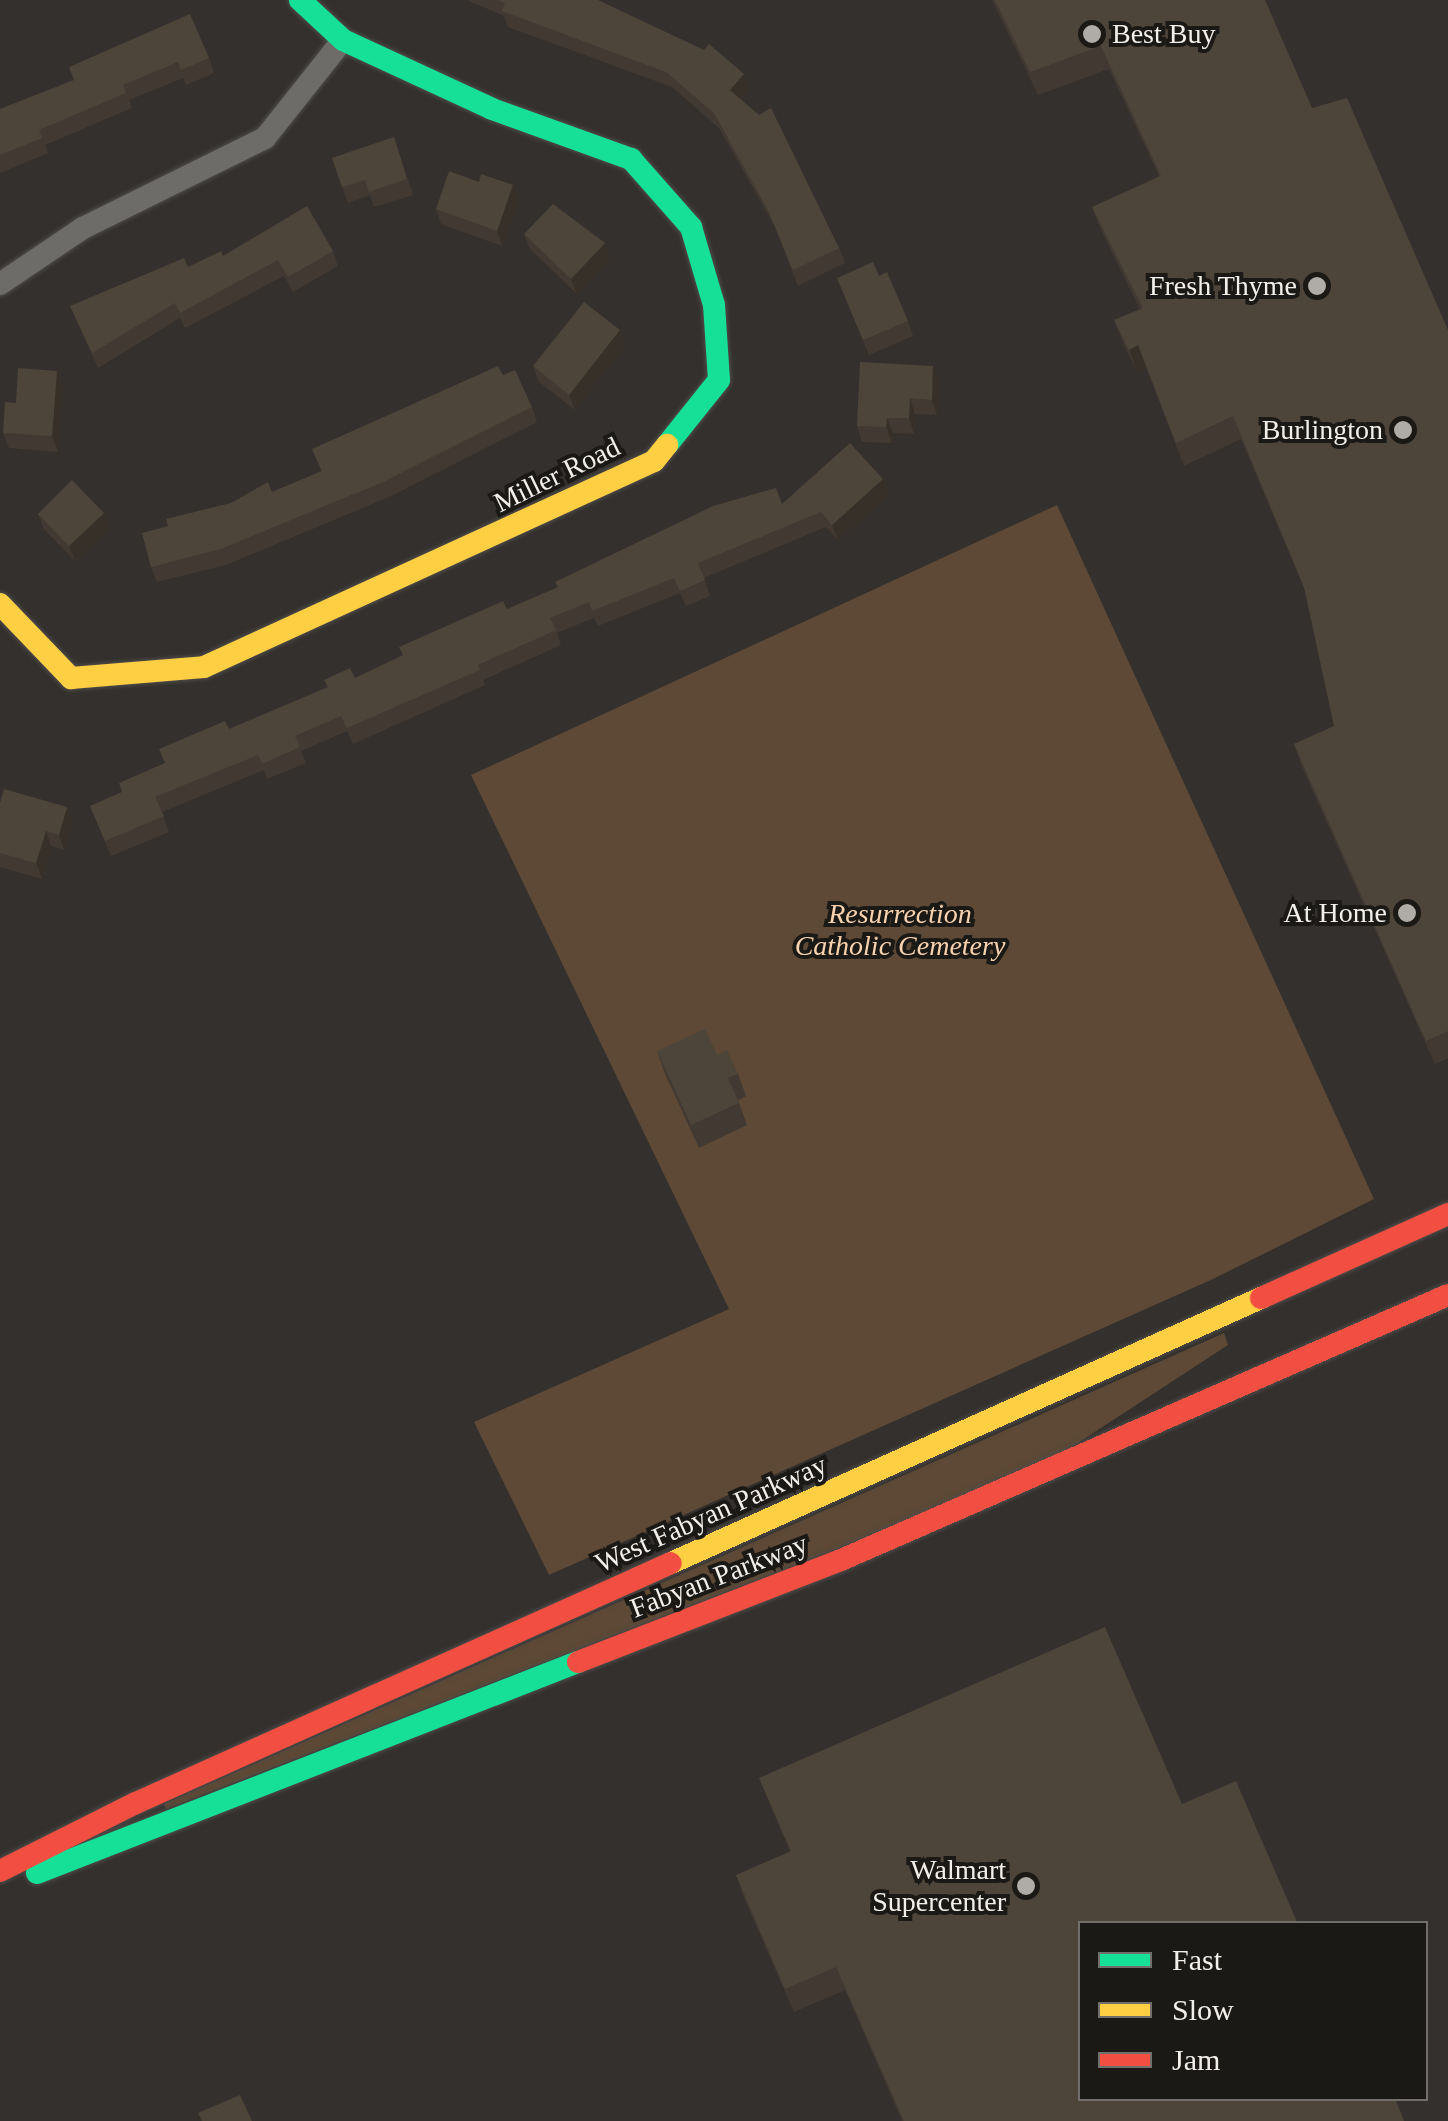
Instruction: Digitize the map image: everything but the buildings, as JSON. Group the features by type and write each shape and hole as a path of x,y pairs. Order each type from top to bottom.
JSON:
{"main road":[{"name":"Miller Road","path":"0,604 71,678 204,667 654,461 719,380 714,304 691,226 631,159 492,109 343,40 300,0"},
{"name":"West Fabyan Parkway","path":"0,1871 136,1804 1448,1214"},
{"name":"Fabyan Parkway","path":"0,1887 841,1560 1448,1295"}],"street":[{"path":"0,284 83,228 265,138 343,40"}],"green space":[{"name":"Resurrection Catholic Cemetery","path":"1057,505 1374,1199 1213,1279 549,1575 474,1422 729,1309 471,775"},
{"path":"1224,1333 1228,1345 1032,1473 166,1809 164,1804"}],"traffic: fast":[{"path":"300,0 343,40 492,109 631,159 691,227 714,305 719,380 667,445"},
{"path":"37,1873 578,1662"}],"traffic: slow":[{"path":"0,604 71,678 204,667 654,461 667,445"},
{"path":"671,1563 1261,1298"}],"traffic: jam":[{"path":"1261,1298 1448,1214"},
{"path":"578,1662 841,1560 1448,1295"},
{"path":"0,1871 136,1803 671,1563"}],"place":[{"name":"Best Buy","path":"1092,34"},
{"name":"Fresh Thyme","path":"1317,286"},
{"name":"Burlington","path":"1403,430"},
{"name":"At Home","path":"1407,913"},
{"name":"Walmart Supercenter","path":"1026,1886"}]}
